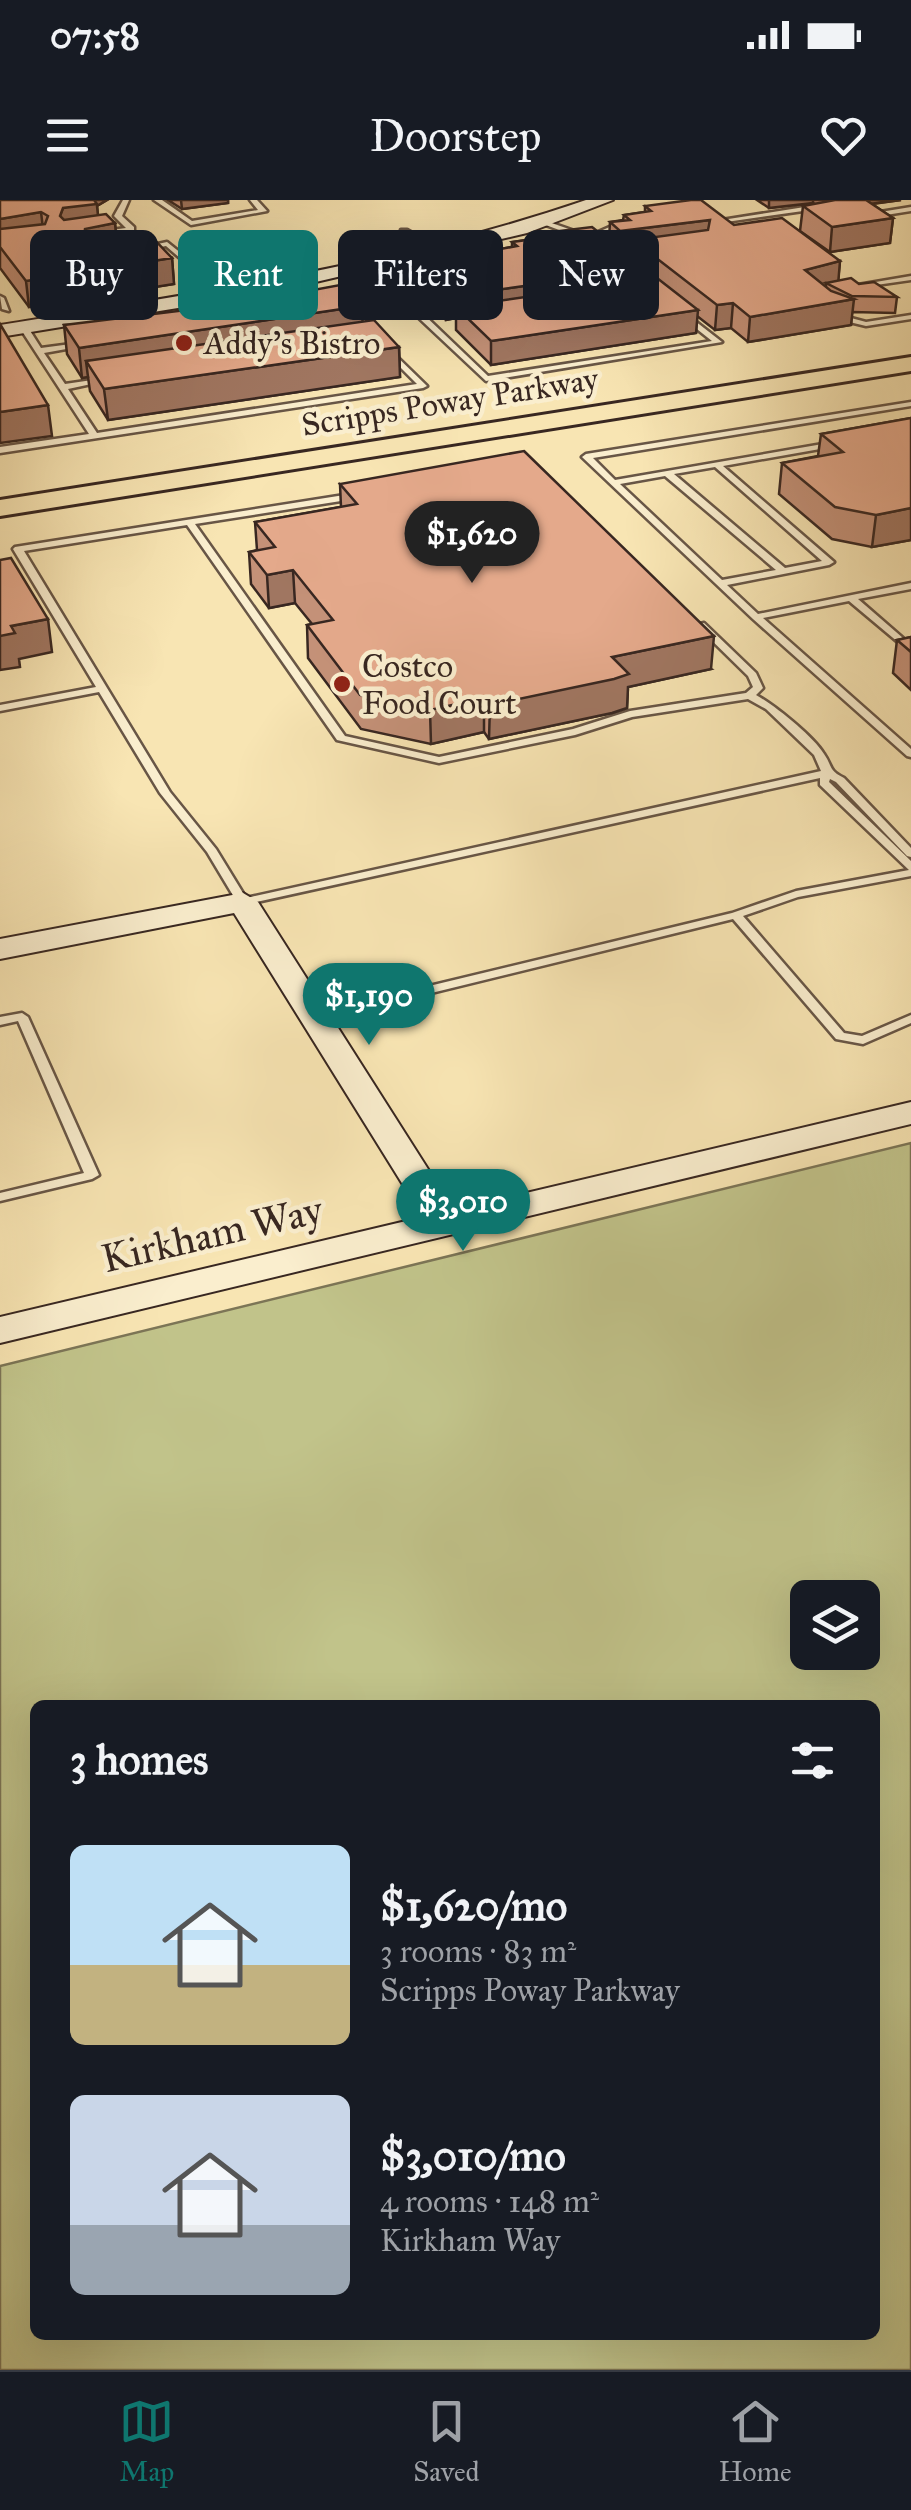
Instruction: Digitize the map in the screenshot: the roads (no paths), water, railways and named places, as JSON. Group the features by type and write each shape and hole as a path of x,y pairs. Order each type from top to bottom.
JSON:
{"main road":[{"name":"Scripps Poway Parkway","path":"0,484 911,344"},
{"name":"Scripps Poway Parkway","path":"0,508 911,364"}],"street":[{"path":"503,232 546,222 604,200"},
{"path":"0,330 178,303"},
{"path":"0,950 243,902 445,1224"},
{"name":"Kirkham Way","path":"0,1330 911,1113"}],"lane":[{"path":"124,230 131,229 118,216 126,200"},
{"path":"158,200 191,223 263,211 252,200"},
{"path":"852,200 874,214 911,209"},
{"path":"726,220 811,208 822,214"},
{"path":"713,210 735,228"},
{"path":"610,230 635,219"},
{"path":"546,222 566,230"},
{"path":"853,287 911,278"},
{"path":"892,281 911,294"},
{"path":"425,320 486,379 718,342 673,306"},
{"path":"826,308 840,319 860,324 911,317"},
{"path":"433,328 452,325"},
{"path":"24,328 94,436"},
{"path":"0,450 423,386 379,342"},
{"path":"39,351 91,343"},
{"path":"62,386 118,379"},
{"path":"911,404 586,457 756,617 911,754"},
{"path":"616,482 852,440"},
{"path":"716,464 828,562 722,583"},
{"path":"667,472 783,571"},
{"path":"0,552 364,495"},
{"path":"188,522 346,740 439,760 574,732 630,714 749,696 758,688 752,675 696,621"},
{"path":"18,549 165,793 212,851 243,902 827,773"},
{"path":"756,617 911,586"},
{"path":"851,598 911,650"},
{"path":"0,708 102,688"},
{"path":"749,696 770,706 819,754 827,773 911,854"},
{"path":"827,773 824,783 911,870"},
{"path":"313,1018 736,916 796,894 911,870"},
{"path":"736,916 840,1036 862,1040 911,1018"},
{"path":"0,1021 22,1017 92,1176 0,1198"}],"place":[{"name":"Addy's Bistro","path":"184,343"},
{"name":"Costco Food Court","path":"342,684"}]}
